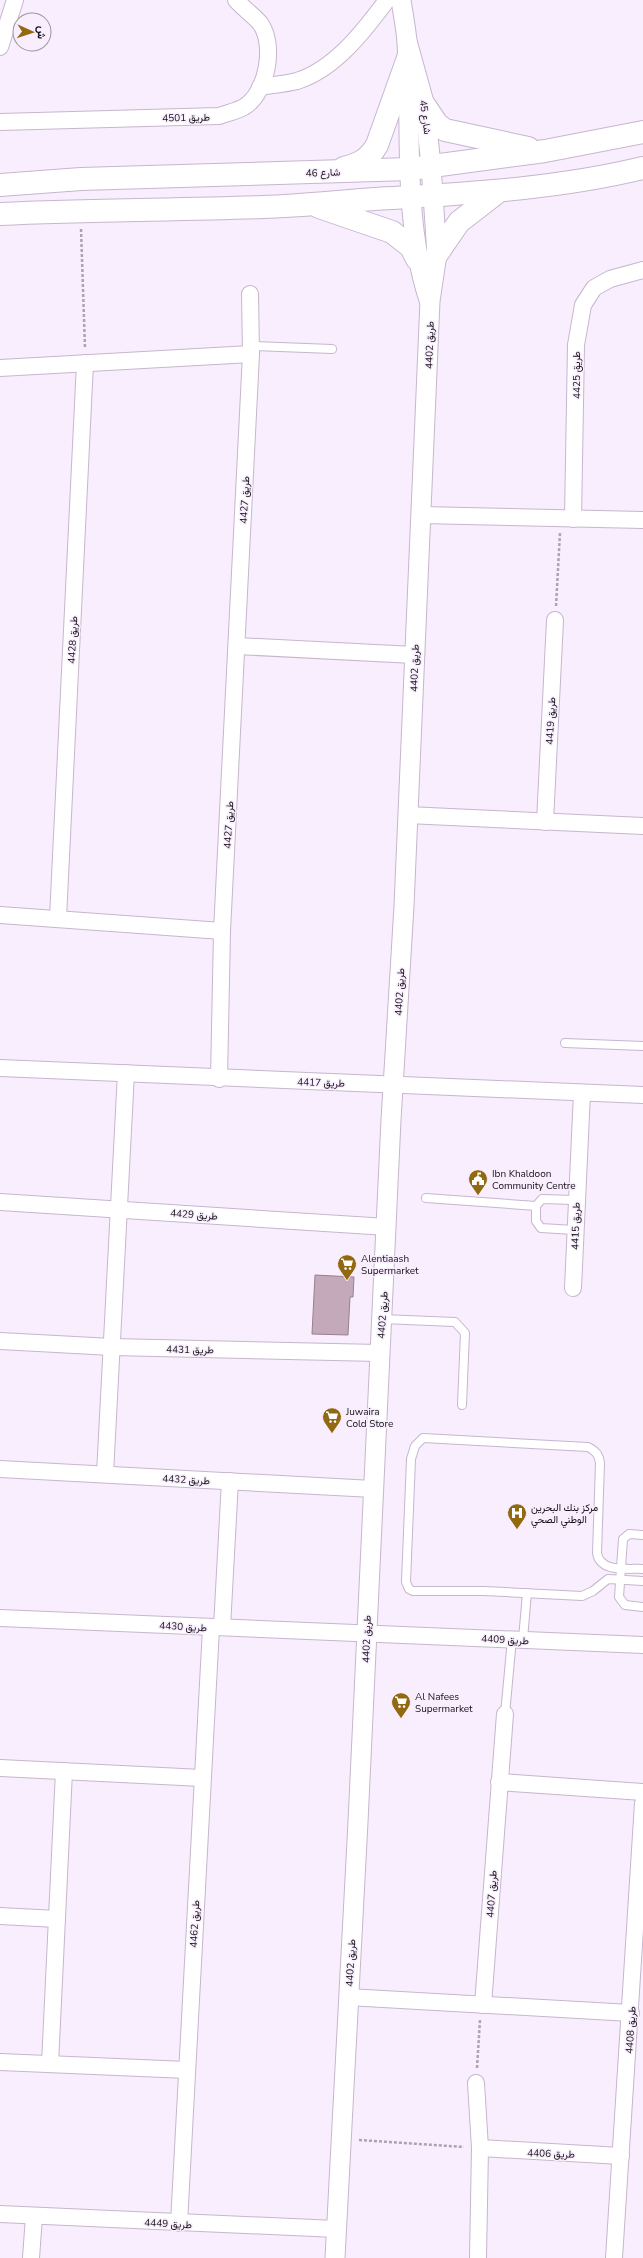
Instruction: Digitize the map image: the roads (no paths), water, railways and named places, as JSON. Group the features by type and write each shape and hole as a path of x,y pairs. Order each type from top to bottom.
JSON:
{"main road":[{"path":"331,172 358,164 370,157 378,145 407,49"},
{"path":"425,106 437,124 453,133 545,151"},
{"name":"شارع 46","path":"0,185 81,179 331,172 421,167 545,151 643,132"},
{"path":"0,214 81,210 264,207 306,203 433,196 499,191 604,178 643,168"},
{"path":"306,203 392,232 410,247 427,256 459,222 499,191"}],"street":[{"path":"0,47 16,0"},
{"name":"طريق 4501","path":"0,122 219,116 245,107 260,87 268,66 265,36 260,24 236,0"},
{"path":"260,87 297,81 327,64 353,43 387,0"},
{"name":"شارع 45","path":"401,0 421,167 433,196"},
{"name":"شارع 45","path":"407,49 425,106 421,167 412,197"},
{"name":"طريق 4402","path":"334,2258 367,1632 379,1353 387,1227 422,515 430,301 427,256 433,196"},
{"name":"طريق 4402","path":"412,197 427,256"},
{"name":"طريق 4425","path":"573,518 576,345 583,305 594,288 610,279 643,270"},
{"name":"طريق 4427","path":"219,1079 222,931 251,350 250,294"},
{"path":"0,368 251,350"},
{"name":"طريق 4428","path":"58,918 85,363"},
{"path":"422,515 643,520"},
{"name":"طريق 4419","path":"545,822 555,620"},
{"path":"237,646 414,655"},
{"path":"407,815 643,826"},
{"path":"0,915 222,931"},
{"name":"طريق 4417","path":"0,1068 126,1072 219,1079 643,1095"},
{"path":"105,1474 126,1072"},
{"name":"طريق 4415","path":"573,1288 575,1200 582,1093"},
{"name":"طريق 4429","path":"0,1202 387,1227"},
{"name":"طريق 4431","path":"0,1341 112,1347 379,1353"},
{"name":"طريق 4432","path":"0,1469 373,1490"},
{"name":"طريق 4462","path":"179,2223 202,1778 230,1482"},
{"name":"طريق 4430","path":"0,1618 216,1628 367,1632"},
{"name":"طريق 4409","path":"367,1632 643,1645"},
{"name":"طريق 4407","path":"483,2005 505,1714"},
{"path":"0,1768 202,1778"},
{"path":"50,2064 64,1771"},
{"path":"499,1782 643,1792"},
{"name":"طريق 4408","path":"614,2258 621,2156 635,2007 643,1803"},
{"path":"0,1916 57,1919"},
{"path":"348,1997 483,2005 635,2007"},
{"path":"0,2062 187,2070"},
{"path":"476,2083 480,2148 478,2258"},
{"name":"طريق 4406","path":"480,2148 621,2156"},
{"name":"طريق 4449","path":"0,2214 336,2229"},
{"path":"31,2258 34,2216"}],"lane":[{"path":"251,350 332,349"},
{"path":"565,1043 643,1046"},
{"path":"426,1198 536,1206"},
{"path":"574,1230 541,1228 536,1221 536,1206 542,1199 575,1200"},
{"path":"382,1319 454,1322 461,1328 465,1333 462,1405"},
{"path":"643,1569 606,1567 597,1557 600,1463 597,1453 593,1449 588,1447 423,1438 418,1442 412,1452 407,1586 413,1591 484,1590 582,1596 593,1592 608,1579 643,1582"},
{"path":"643,1535 629,1534 623,1539 619,1597 622,1604 643,1607"},
{"path":"505,1714 527,1593"}],"place":[{"name":"Ibn Khaldoon Community Centre","path":"478,1196"},
{"name":"Alentiaash Supermarket","path":"347,1281"},
{"name":"Juwaira Cold Store","path":"332,1434"},
{"name":"مركز بنك البحرين الوطني الصحي","path":"517,1530"},
{"name":"Al Nafees Supermarket","path":"401,1719"}]}
